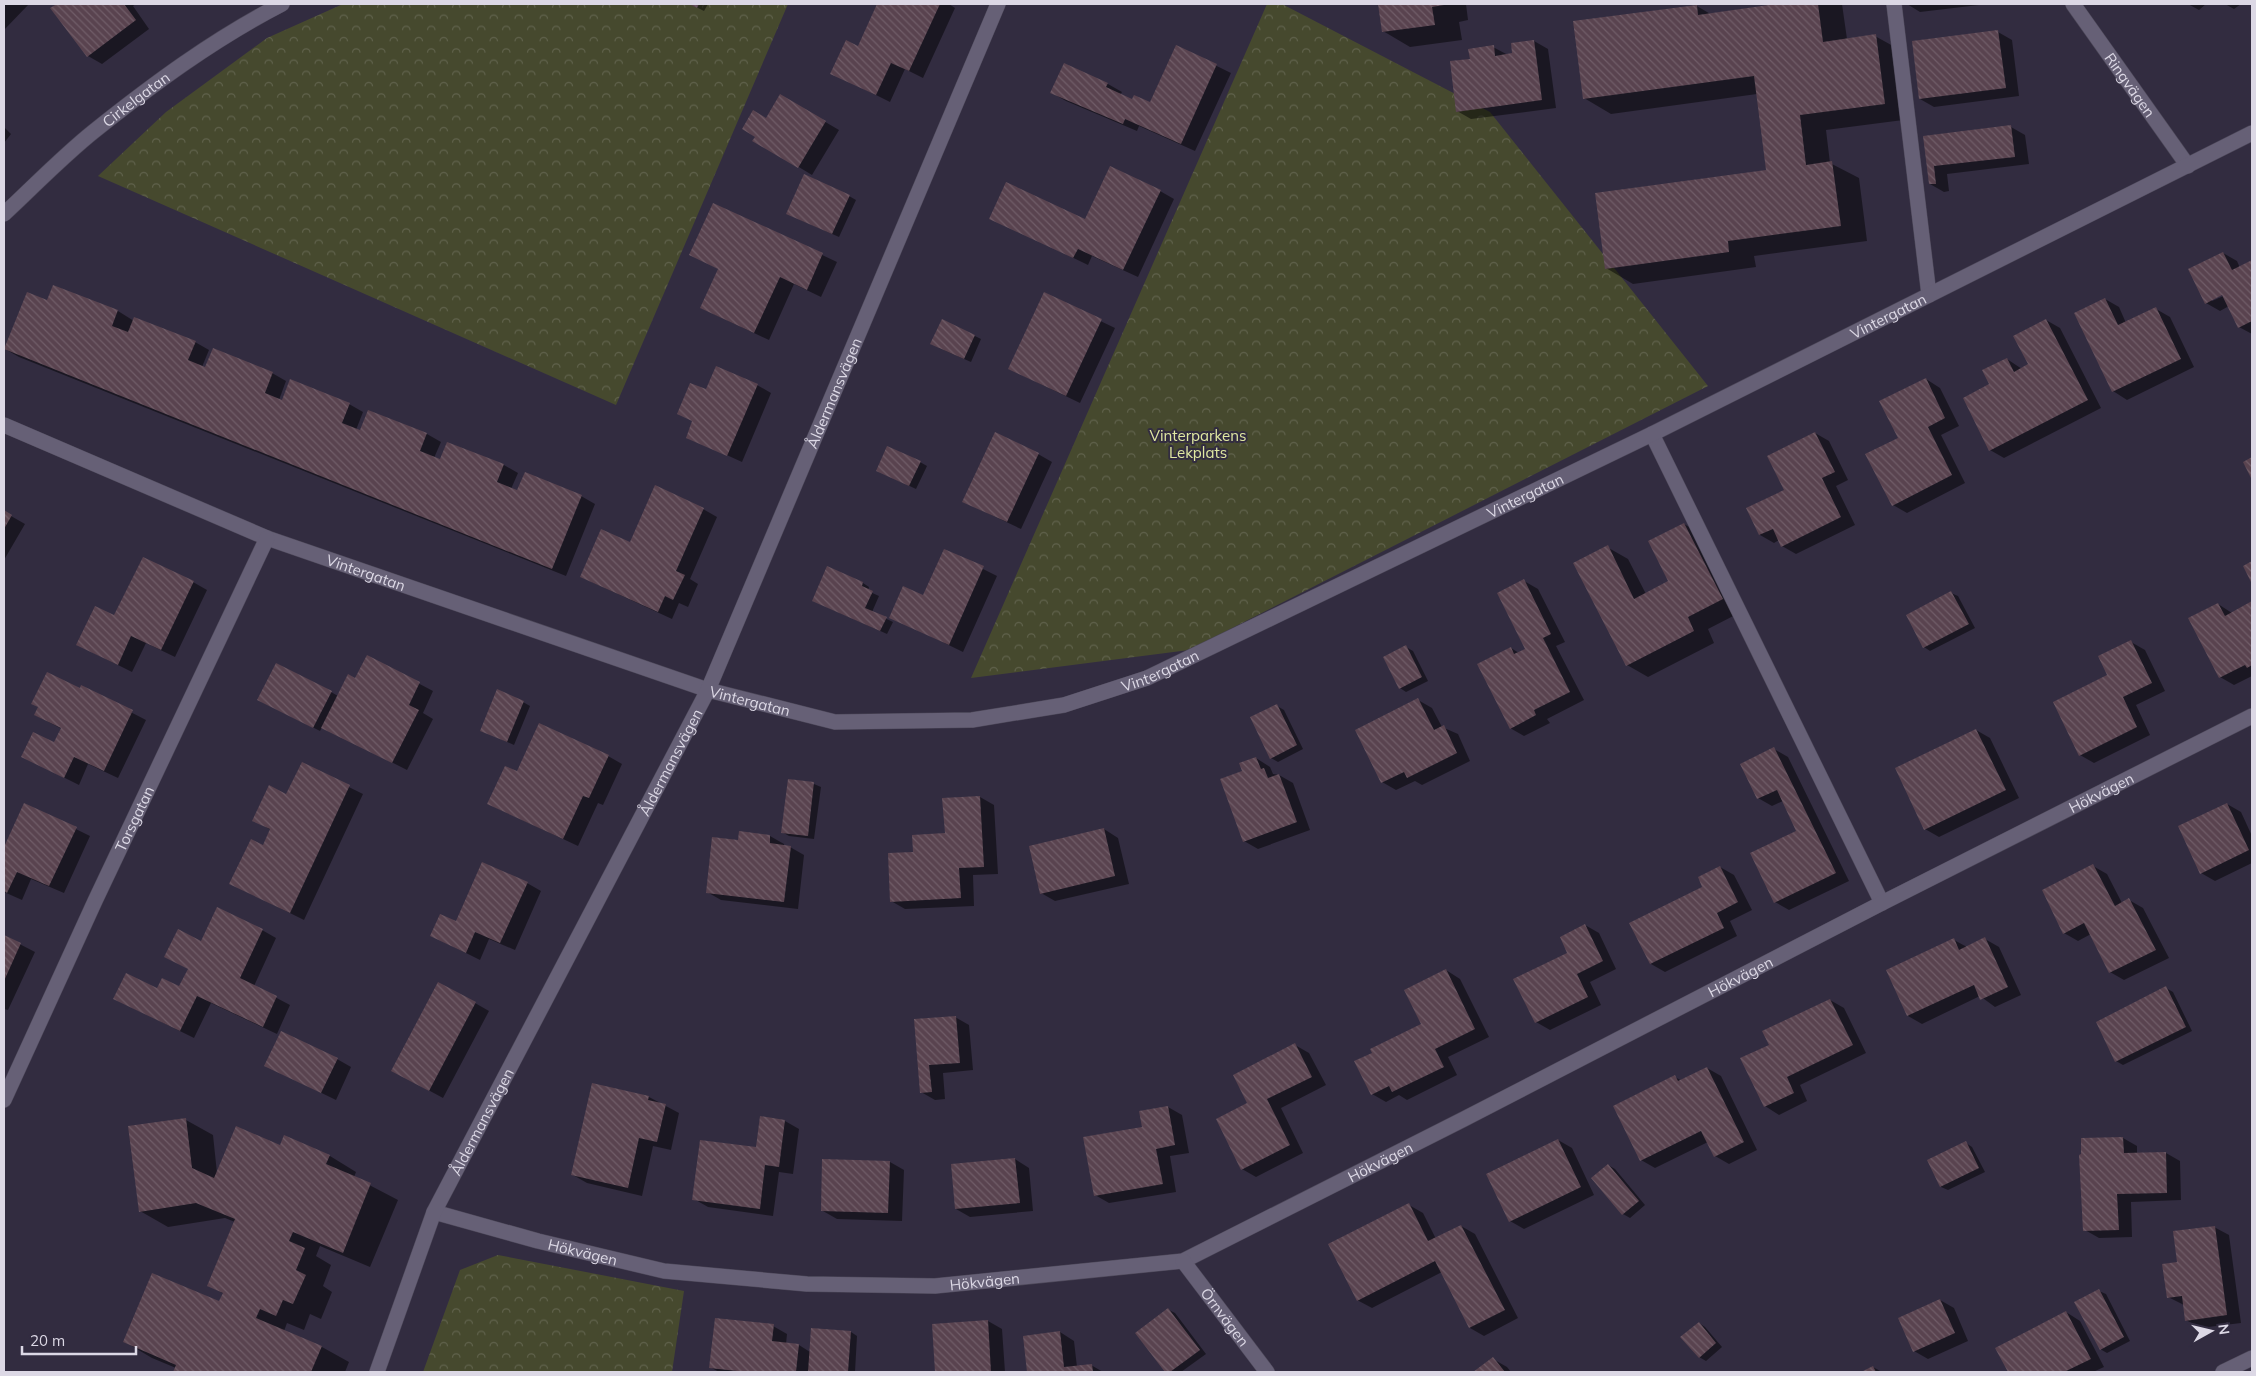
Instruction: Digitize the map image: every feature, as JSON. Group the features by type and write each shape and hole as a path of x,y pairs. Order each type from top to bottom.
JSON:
{"street":[{"name":"Cirkelgatan","path":"4,214 92,133 189,58 244,23 282,4"},
{"name":"Åldermansvägen","path":"377,1372 434,1212 708,690 998,4"},
{"path":"1894,4 1930,295"},
{"name":"Ringvägen","path":"2073,4 2188,166"},
{"name":"Vintergatan","path":"4,425 267,538 708,690 835,722 972,720 1064,705 1147,678 1652,434 2252,133"},
{"path":"1652,434 1882,903"},
{"name":"Torsgatan","path":"4,1100 95,900 267,538"},
{"name":"Hökvägen","path":"434,1212 538,1241 664,1271 807,1284 935,1286 1183,1261 2252,716"},
{"name":"Örnvägen","path":"1183,1261 1267,1372"},
{"path":"2223,1372 2252,1358"}],"green space":[{"path":"343,4 788,4 616,405 98,176 166,112 267,38"},
{"name":"Vinterparkens Lekplats","path":"1267,4 1282,4 1490,112 1708,386 1189,650 971,678"},
{"path":"498,1255 684,1291 672,1372 423,1372 460,1270"}],"building":[{"path":"57,4 124,4 136,20 87,57 50,8"},
{"path":"689,4 699,4 697,8"},
{"path":"877,4 940,4 909,71 891,63 876,95 830,74 846,40 858,46"},
{"path":"1378,4 1444,5 1432,7 1435,25 1382,32"},
{"path":"1776,4 1818,4 1823,42 1876,34 1885,104 1800,115 1806,165 1832,161 1841,226 1728,241 1729,252 1605,269 1595,193 1766,170 1754,76 1583,99 1573,21 1697,5 1698,15"},
{"path":"1998,30 2006,88 1919,99 1912,41"},
{"path":"1534,40 1542,100 1456,112 1450,61 1470,59 1468,49 1494,45 1495,56 1512,53 1511,43"},
{"path":"1176,45 1217,64 1181,144 1125,119 1123,124 1050,93 1064,63 1108,83 1106,87 1132,99 1134,95 1150,102"},
{"path":"780,94 826,121 798,168 752,141 755,137 742,129 753,110 766,118"},
{"path":"2011,125 2015,157 1934,166 1936,184 1929,184 1923,136"},
{"path":"1110,166 1161,190 1123,270 1078,249 1073,258 989,219 1006,182 1085,219"},
{"path":"804,174 850,195 832,234 786,214"},
{"path":"713,203 823,253 807,290 780,277 754,333 700,308 718,269 689,255"},
{"path":"2223,252 2232,270 2252,260 2252,321 2238,328 2222,295 2205,304 2188,269"},
{"path":"53,285 118,310 112,326 128,332 134,317 196,341 188,360 205,367 213,348 273,372 265,393 282,400 290,379 350,403 342,423 360,430 368,410 427,433 420,451 440,459 447,442 504,464 497,482 517,490 525,472 582,495 552,569 4,349 27,292 47,300"},
{"path":"1044,292 1102,319 1066,396 1008,369"},
{"path":"2105,298 2118,325 2156,307 2181,359 2112,392 2074,313"},
{"path":"942,319 975,335 964,359 930,344"},
{"path":"2046,319 2088,400 1989,451 1963,398 1989,384 1982,370 2007,358 2014,372 2028,364 2013,336"},
{"path":"716,366 758,384 727,456 686,438 692,421 677,414 690,383 706,389"},
{"path":"1926,378 1945,418 1928,427 1952,475 1892,506 1865,454 1898,438 1879,401"},
{"path":"995,432 1039,453 1007,522 962,502"},
{"path":"1815,432 1835,472 1822,478 1841,517 1781,547 1773,529 1759,535 1746,508 1784,490 1767,456"},
{"path":"887,446 921,461 909,486 876,471"},
{"path":"2252,457 2252,480 2243,462"},
{"path":"655,485 704,508 676,571 685,575 673,600 665,596 658,612 580,577 601,529 630,542"},
{"path":"4,510 12,515 4,529"},
{"path":"1684,523 1723,599 1688,617 1694,631 1626,666 1573,563 1608,545 1634,599 1668,581 1648,541"},
{"path":"944,549 984,566 949,645 889,618 903,586 923,595"},
{"path":"143,557 194,581 161,650 131,636 118,665 76,645 95,606 114,615"},
{"path":"2252,561 2252,584 2243,566"},
{"path":"827,566 863,582 862,586 873,591 865,608 887,617 880,631 812,601"},
{"path":"1524,579 1551,634 1543,638 1570,692 1534,710 1536,715 1510,729 1477,664 1511,647 1514,654 1525,649 1497,593"},
{"path":"1951,591 1969,624 1923,648 1906,615"},
{"path":"2252,601 2252,665 2247,668 2245,665 2219,678 2188,618 2218,603 2225,616"},
{"path":"2131,640 2152,683 2123,697 2137,727 2079,756 2053,702 2107,675 2098,656"},
{"path":"1406,645 1422,677 1399,689 1383,657"},
{"path":"367,655 420,682 409,705 419,710 392,763 321,728 348,674 355,678"},
{"path":"276,663 332,691 313,728 257,700"},
{"path":"47,672 80,688 81,685 133,710 104,771 74,757 64,778 21,757 33,732 54,742 61,728 34,715 38,707 31,704"},
{"path":"497,689 524,701 507,742 480,731"},
{"path":"1418,698 1434,730 1444,725 1457,753 1407,778 1404,772 1381,783 1355,730"},
{"path":"1277,704 1297,745 1270,759 1250,717"},
{"path":"539,723 609,755 589,798 583,796 563,839 487,804 505,766 517,771"},
{"path":"1976,729 2006,790 1924,830 1895,768"},
{"path":"1774,747 1836,873 1774,903 1750,853 1796,831 1777,790 1757,799 1740,764"},
{"path":"1256,757 1261,769 1264,768 1268,778 1279,774 1297,822 1243,842 1220,779 1242,771 1239,763"},
{"path":"302,762 350,785 290,913 229,884 251,839 263,845 270,829 252,821 269,785 286,794"},
{"path":"788,779 814,782 808,836 781,833"},
{"path":"980,796 984,867 959,868 961,898 890,902 888,853 913,852 912,835 945,833 942,798"},
{"path":"24,803 77,827 49,886 17,872 7,893 4,891 4,847"},
{"path":"2227,803 2249,850 2200,874 2178,826"},
{"path":"1104,828 1115,876 1040,894 1029,846"},
{"path":"739,831 770,835 770,843 791,846 784,902 706,893 712,837 738,840"},
{"path":"482,862 528,882 500,943 475,932 466,953 430,936 440,914 456,921"},
{"path":"2093,864 2115,906 2129,898 2156,950 2109,973 2084,923 2063,934 2042,890"},
{"path":"1720,866 1738,902 1717,913 1724,928 1650,964 1629,923 1702,887 1698,877"},
{"path":"217,907 263,929 240,978 277,996 263,1027 197,996 180,1031 113,999 126,973 157,988 162,978 179,986 188,969 164,957 178,929 201,941"},
{"path":"1585,924 1603,961 1577,974 1588,997 1535,1023 1513,979 1567,953 1560,937"},
{"path":"4,935 21,943 4,981"},
{"path":"1985,937 2008,987 1980,1000 1974,985 1907,1016 1886,970 1954,938 1959,950"},
{"path":"1446,969 1475,1029 1435,1049 1444,1067 1392,1092 1389,1086 1371,1095 1354,1061 1372,1053 1370,1049 1421,1024 1404,990"},
{"path":"438,982 476,1002 429,1091 391,1071"},
{"path":"2166,986 2186,1027 2115,1062 2096,1022"},
{"path":"1830,999 1853,1045 1787,1077 1794,1093 1764,1107 1740,1058 1769,1045 1762,1031"},
{"path":"956,1016 960,1063 929,1065 932,1092 920,1093 914,1019"},
{"path":"281,1031 338,1058 321,1093 264,1066"},
{"path":"1295,1043 1312,1077 1267,1099 1290,1145 1241,1170 1216,1119 1247,1103 1233,1075"},
{"path":"1707,1067 1744,1142 1714,1157 1701,1131 1640,1161 1613,1106 1675,1075 1678,1081"},
{"path":"592,1083 649,1096 648,1100 666,1104 657,1142 639,1138 628,1188 571,1175"},
{"path":"1168,1106 1175,1145 1156,1149 1163,1184 1094,1196 1083,1137 1142,1127 1139,1111"},
{"path":"760,1116 785,1120 779,1167 765,1165 760,1209 692,1200 700,1140 756,1147"},
{"path":"186,1118 192,1168 214,1178 236,1126 280,1145 284,1135 330,1155 326,1164 371,1183 343,1253 293,1232 289,1241 305,1248 296,1270 306,1275 293,1304 283,1300 276,1316 260,1309 256,1318 322,1346 311,1372 173,1372 176,1365 123,1342 152,1273 219,1301 223,1293 207,1286 235,1219 196,1203 139,1212 128,1126"},
{"path":"2123,1137 2124,1153 2166,1152 2167,1193 2117,1194 2119,1230 2083,1231 2079,1155 2081,1154 2081,1138"},
{"path":"1558,1139 1581,1187 1509,1222 1486,1174"},
{"path":"1966,1141 1979,1168 1940,1187 1927,1160"},
{"path":"1015,1158 1020,1203 955,1209 951,1164"},
{"path":"822,1159 890,1161 888,1213 821,1211"},
{"path":"1608,1164 1639,1201 1622,1215 1591,1178"},
{"path":"1409,1203 1428,1241 1461,1225 1505,1310 1469,1328 1435,1261 1357,1301 1328,1244"},
{"path":"2215,1226 2227,1315 2185,1321 2182,1296 2167,1298 2162,1264 2177,1262 2173,1231"},
{"path":"2099,1289 2124,1337 2100,1350 2074,1302"},
{"path":"1940,1299 1955,1333 1913,1352 1898,1318"},
{"path":"1168,1308 1200,1350 1170,1372 1165,1372 1135,1333"},
{"path":"2066,1311 2091,1359 2064,1372 2008,1372 1995,1348"},
{"path":"715,1318 774,1324 772,1341 799,1344 796,1372 747,1372 709,1368"},
{"path":"988,1320 991,1372 935,1372 932,1324"},
{"path":"1699,1322 1716,1343 1699,1358 1680,1337"},
{"path":"811,1328 851,1331 848,1372 808,1372"},
{"path":"1060,1331 1064,1367 1092,1364 1093,1372 1027,1372 1023,1336"},
{"path":"1493,1357 1505,1372 1473,1372"},
{"path":"1873,1366 1876,1372 1861,1372"}]}
